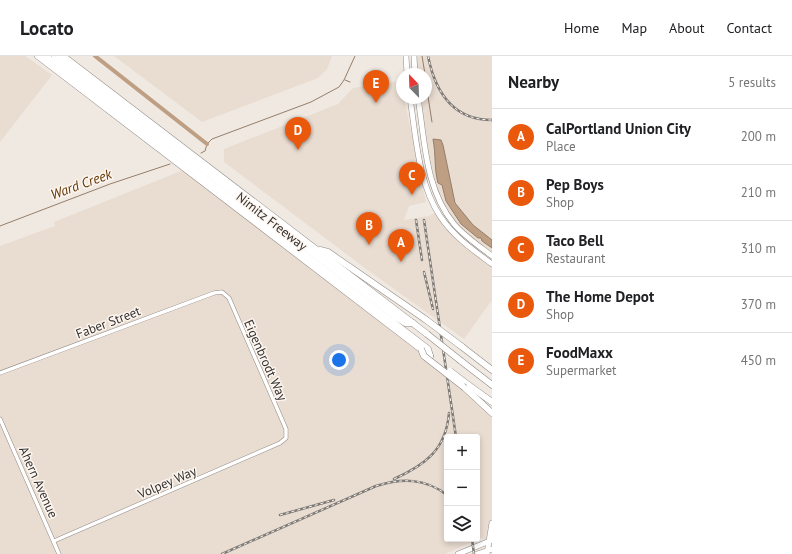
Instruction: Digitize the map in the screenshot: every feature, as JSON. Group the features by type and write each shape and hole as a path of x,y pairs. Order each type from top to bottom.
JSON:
{"highway":[{"name":"Nimitz Freeway","path":"38,56 492,402"},
{"path":"46,56 428,349 430,356"},
{"path":"55,56 397,318 404,323 413,323"},
{"name":"Nimitz Freeway","path":"63,56 318,250 492,385"},
{"path":"318,250 328,252 425,319 492,370"},
{"path":"461,346 492,365"},
{"path":"421,349 424,356 465,388 492,413"}],"main road":[{"path":"406,56 407,68"},
{"path":"414,56 415,68"},
{"path":"411,104 422,171 426,186 440,217 459,238 491,262"},
{"path":"419,104 429,170 437,195 454,224 492,256"},
{"path":"477,554 488,551 492,523"},
{"path":"458,554 490,541"}],"street":[{"name":"Faber Street","path":"0,373 214,293 222,292"},
{"name":"Eigenbrodt Way","path":"222,292 226,294 231,304 286,429 286,438"},
{"name":"Ahern Avenue","path":"0,419 59,554"},
{"name":"Volpey Way","path":"54,541 280,444 286,438"}],"shaded area":[{"path":"0,56 25,56 52,75 0,142"},
{"path":"114,56 332,56 327,69 318,78 202,122"},
{"path":"414,56 492,56 492,256 462,232 441,203 429,170 419,104 432,104 432,68 415,68"},
{"path":"396,82 396,104 405,104 426,202 409,206 404,220 429,216 437,212 450,229 492,264 492,300 464,339 369,271 224,162 224,149 338,104 353,88"},
{"path":"433,139 441,140 443,145 455,203 473,225 492,240 492,248 461,224 446,201 442,185 438,183"},
{"path":"186,169 430,356 492,413 492,523 488,541 480,538 480,434 444,434 444,542 472,542 445,554 0,554 0,246 55,226 54,222"}],"waterway":[{"name":"Ward Creek","path":"95,56 207,144"},
{"path":"201,153 205,151 207,144 212,139 311,102 339,87 344,80 355,56"},
{"path":"422,56 424,68"},
{"path":"345,80 350,82"},
{"path":"429,104 432,122"},
{"name":"Ward Creek","path":"0,226 110,184 170,164"}],"railway":[{"path":"428,56 435,81 448,101 456,109 466,115 478,119 492,120"},
{"path":"416,220 422,260"},
{"path":"424,220 456,434"},
{"path":"424,272 433,309"},
{"path":"394,479 415,468 432,455 444,437 449,413"},
{"path":"222,554 376,486 386,483 413,481 430,485 444,493"},
{"path":"280,515 334,500"},
{"path":"472,542 474,554"}],"place":[{"name":"FoodMaxx","path":"376,103"},
{"name":"The Home Depot","path":"298,150"},
{"name":"Taco Bell","path":"412,195"},
{"name":"Pep Boys","path":"369,245"},
{"name":"CalPortland Union City","path":"401,262"}]}
